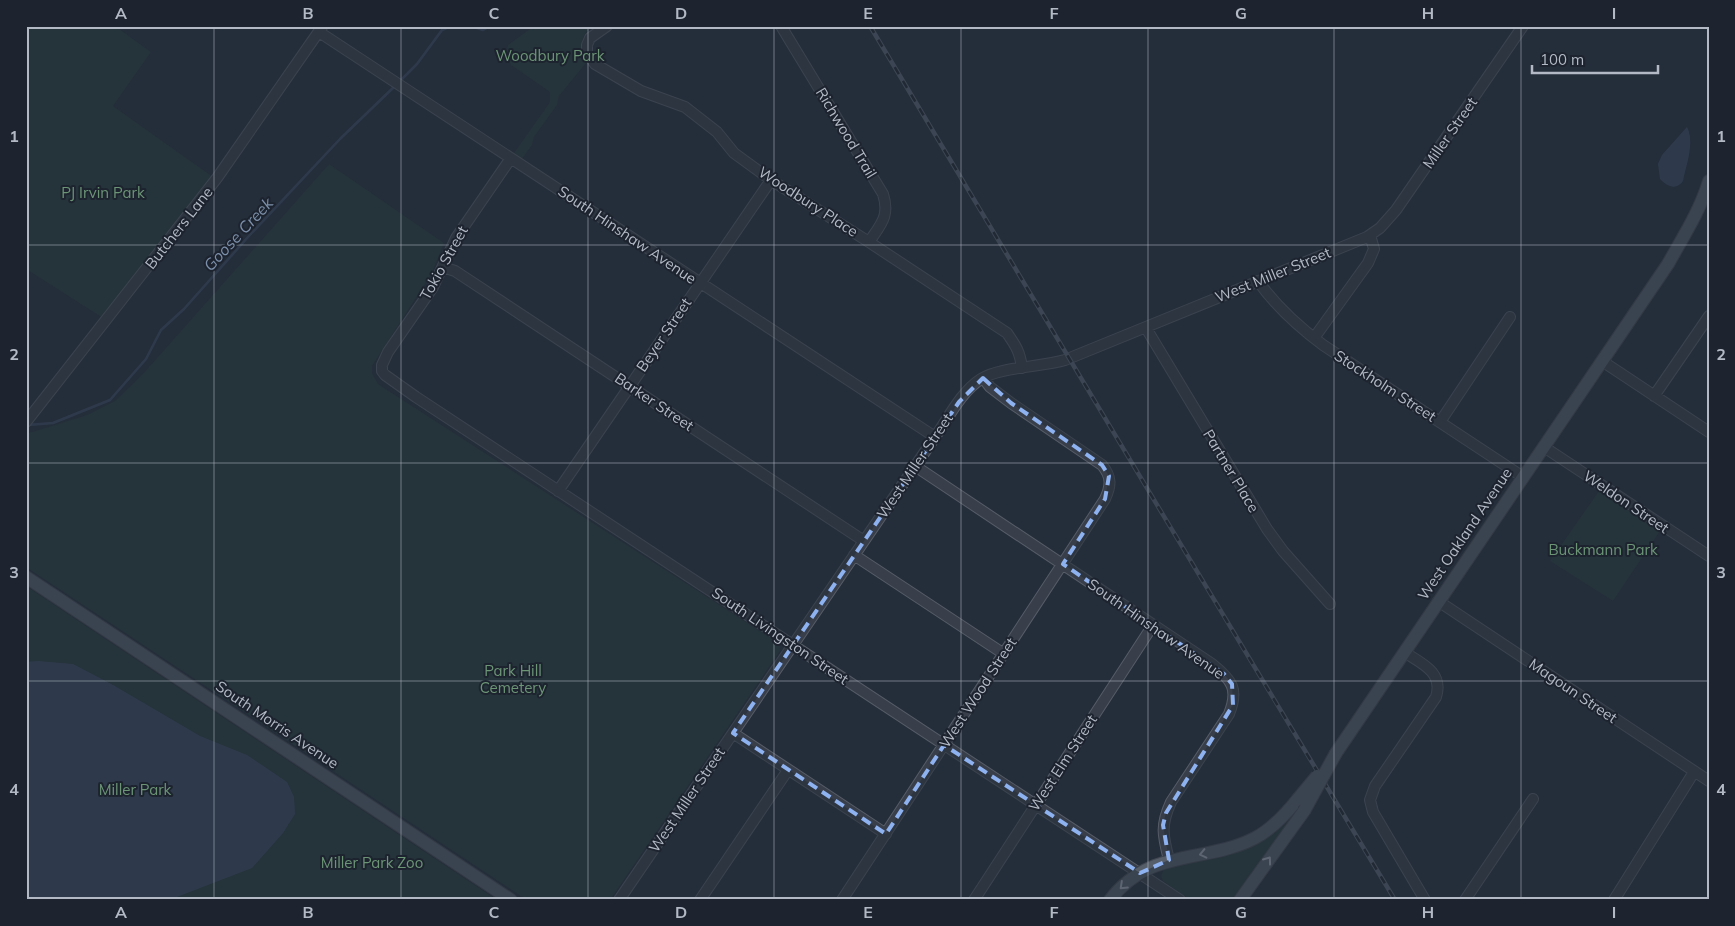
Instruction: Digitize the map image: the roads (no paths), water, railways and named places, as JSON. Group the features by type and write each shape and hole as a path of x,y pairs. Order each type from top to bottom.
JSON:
{"main road":[{"name":"West Oakland Avenue","path":"1300,805 1668,264 1691,225 1709,181"},
{"name":"South Morris Avenue","path":"26,577 510,900"},
{"path":"1110,900 1126,882 1140,873 1169,860 1236,845 1254,838 1272,827 1287,813 1300,805"},
{"path":"1240,900 1300,805"}],"street":[{"name":"Woodbury Place","path":"607,26 590,38 587,45 587,54 596,64 641,91 685,107 717,132 734,153 771,180 869,242 1006,333 1017,347 1022,368"},
{"name":"Richwood Trail","path":"781,26 883,194 886,204 886,216 869,242"},
{"name":"Miller Street","path":"1370,235 1380,228 1396,210 1523,26"},
{"name":"South Hinshaw Avenue","path":"321,29 407,90 935,437"},
{"name":"Butchers Lane","path":"27,421 212,185 321,29"},
{"name":"Tokio Street","path":"382,371 388,352 433,287 456,238 512,158"},
{"name":"Beyer Street","path":"558,490 771,180"},
{"name":"West Miller Street","path":"619,900 968,390 983,378 995,373 1065,360 1370,235"},
{"path":"1314,338 1368,263 1374,249 1370,235"},
{"name":"Barker Street","path":"443,268 455,271 864,541"},
{"name":"Stockholm Street","path":"1258,281 1276,302 1314,338 1523,477"},
{"path":"1654,396 1709,316"},
{"path":"1440,422 1510,318"},
{"name":"Partner Place","path":"1146,328 1267,529 1283,551 1330,604"},
{"path":"1602,361 1709,432"},
{"name":"South Livingston Street","path":"382,371 390,380 1180,900"},
{"name":"West Wood Street","path":"842,900 1105,499 1110,484 1109,476 1102,465 1011,403 990,387 983,378"},
{"name":"Weldon Street","path":"1544,447 1709,556"},
{"name":"South Hinshaw Avenue","path":"915,466 1153,625 1224,674 1232,684 1234,694 1233,705 1229,714 1166,813 1163,825 1169,860"},
{"path":"854,555 1004,654"},
{"name":"Magoun Street","path":"1438,601 1709,781"},
{"name":"West Elm Street","path":"974,900 1153,625"},
{"path":"1404,652 1433,672 1438,684 1438,691 1375,786 1370,800 1373,812 1425,900"},
{"path":"733,733 886,834"},
{"path":"700,900 788,770"},
{"path":"1614,900 1694,772"},
{"path":"1465,900 1533,799"}],"water":[{"path":"1687,127 1690,140 1688,161 1683,181 1674,187 1660,179 1658,164 1662,155"},
{"name":"Miller Park","path":"38,661 73,664 200,736 247,755 287,782 294,797 295,814 283,833 252,868 169,900 26,900 26,662"}],"waterway":[{"name":"Goose Creek","path":"399,82 417,64 442,30 451,26"},
{"name":"Goose Creek","path":"471,26 483,30 490,26"},
{"name":"Goose Creek","path":"28,425 53,423 110,400 146,359 161,330 184,309 248,237 340,139 395,86"}],"railway":[{"path":"870,26 1395,900"}],"park label":[{"name":"Woodbury Park","path":"550,56"},
{"name":"PJ Irvin Park","path":"103,193"},
{"name":"Buckmann Park","path":"1603,550"},
{"name":"Park Hill Cemetery","path":"513,680"},
{"name":"Miller Park Zoo","path":"372,863"}]}
